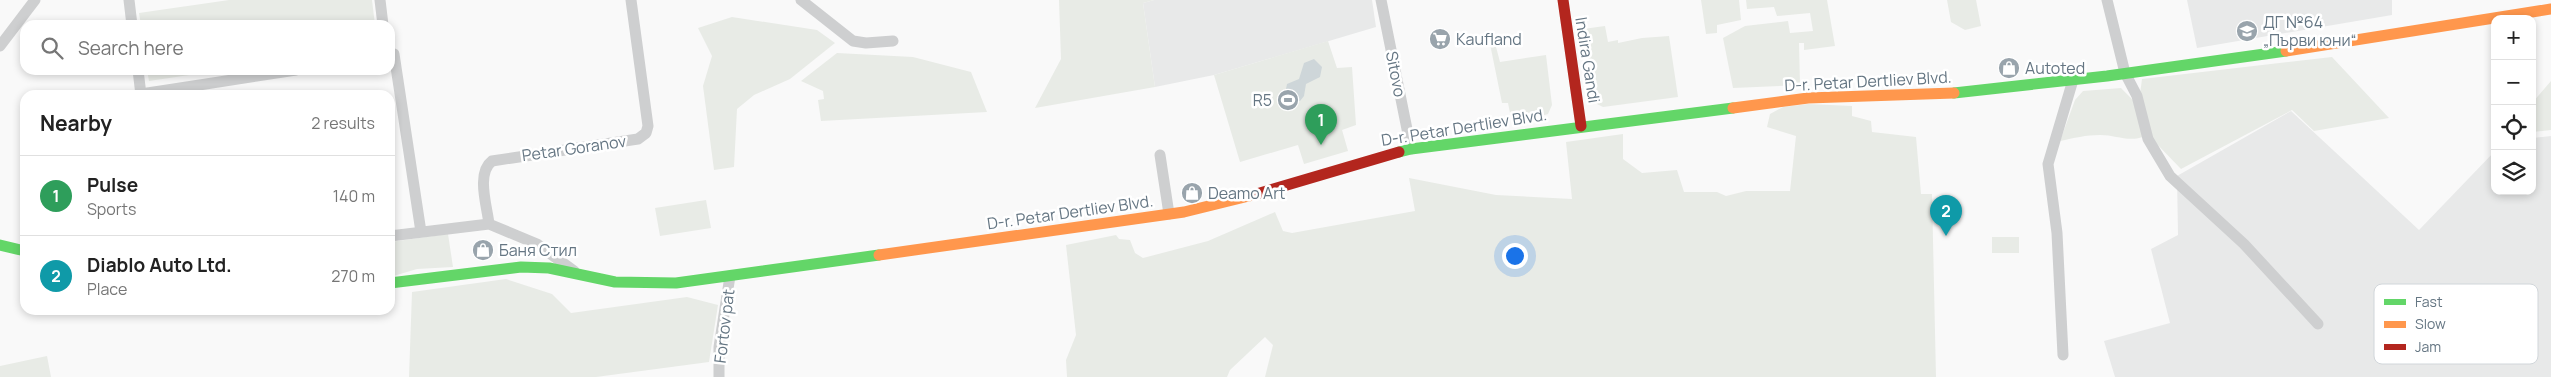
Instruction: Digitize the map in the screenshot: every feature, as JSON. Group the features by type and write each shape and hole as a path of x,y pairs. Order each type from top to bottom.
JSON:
{"main road":[{"name":"Indira Gandi","path":"1563,0 1581,126"},
{"name":"D-r. Petar Dertliev Blvd.","path":"395,282 521,267 576,273 616,282 645,284 730,276 1169,214 1218,205 1411,149 1808,98 1963,93 2073,80 2345,43 2551,9"},
{"path":"0,245 20,249"}],"street":[{"path":"20,20 36,0"},
{"path":"129,0 131,20"},
{"path":"380,0 382,20"},
{"name":"Petar Goranov","path":"489,224 484,177 486,168 492,161 638,139 646,133 648,126 631,0"},
{"path":"801,0 853,41 866,43 893,41"},
{"name":"Sitovo","path":"1381,0 1411,149"},
{"path":"2107,0 2126,73 2137,96 2148,139 2170,176 2244,244 2318,324"},
{"path":"0,46 20,20"},
{"path":"395,61 421,232"},
{"path":"139,75 140,90"},
{"path":"172,90 265,75"},
{"path":"2063,355 2057,232 2048,164 2073,80"},
{"path":"1160,156 1169,214"},
{"path":"395,235 489,224 537,244 576,273"},
{"name":"Fortov pat","path":"718,377 719,347 730,276"}],"shaded area":[{"path":"229,0 372,0 374,20 140,20 139,13"},
{"path":"1059,0 1154,0 1143,3 1155,87 1035,108 1061,59"},
{"path":"1154,0 1372,0 1376,27 1214,75 1155,87 1143,3"},
{"path":"1701,0 1739,0 1741,20 1717,25 1717,33 1706,34"},
{"path":"1746,0 1827,0 1835,46 1804,50 1804,43 1799,43 1800,85 1733,88 1723,38 1745,26 1788,21 1790,33 1813,31 1810,13 1777,16 1774,7 1747,9"},
{"path":"1947,0 1976,0 1981,26 1965,30 1951,22"},
{"name":"ДГ №64 „Първи юни“","path":"2187,0 2392,0 2392,15 2197,48"},
{"path":"732,17 817,30 835,43 790,79 754,95 737,109 734,167 714,170 703,86 712,56 698,28"},
{"path":"1605,26 1608,42 1618,40 1618,43 1642,38 1669,36 1678,97 1603,107 1597,104 1592,96 1583,29"},
{"name":"R5","path":"1328,41 1337,68 1352,67 1356,125 1342,130 1348,151 1304,164 1298,145 1240,162 1214,75"},
{"path":"1495,43 1500,62 1546,55 1552,105 1548,114 1511,118 1508,103 1502,103 1490,44"},
{"path":"837,53 913,57 971,72 987,112 821,121 818,100 824,99 823,91 801,81"},
{"path":"2332,57 2389,118 2314,131 2292,110 2181,169 2152,139 2140,94 2142,79"},
{"path":"1314,59 1322,67 1320,77 1306,84 1304,96 1300,101 1289,100 1285,94 1287,84 1299,79 1304,63"},
{"path":"148,75 189,75 149,81"},
{"path":"2551,81 2551,130 2536,132 2536,98"},
{"path":"2121,88 2133,100 2143,137 2127,139 2095,135 2060,141 2075,100 2083,91"},
{"path":"1808,104 1852,106 1852,116 1871,121 1872,132 1916,137 1921,194 1932,194 1936,377 1265,377 1273,345 1265,337 1230,370 1227,377 1067,377 1066,360 1076,335 1066,245 1116,235 1119,239 1130,240 1135,253 1143,258 1208,241 1275,212 1283,231 1292,233 1415,211 1409,178 1496,195 1572,199 1566,142 1623,134 1623,159 1642,173 1677,170 1684,192 1717,192 1726,196 1746,191 1790,191 1796,136 1767,127 1770,114 1783,107"},
{"path":"2291,111 2419,230 2491,155 2491,195 2536,195 2536,138 2551,136 2551,377 2115,377 2104,341 2170,323 2151,249 2178,235 2177,176"},
{"path":"706,200 711,228 660,236 655,208"},
{"path":"448,234 453,267 417,269 395,276 395,241"},
{"path":"1992,237 2019,237 2019,253 1992,253"},
{"path":"506,279 552,294 571,313 687,297 718,305 709,362 596,377 409,377 412,292"},
{"path":"47,356 51,377 0,377 0,366"}],"traffic: fast":[{"path":"1954,93 2107,76 2286,51"},
{"path":"1399,152 1733,108"},
{"path":"0,245 20,250"},
{"path":"395,282 521,267 549,268 615,282 676,283 879,255"}],"traffic: slow":[{"path":"2286,51 2551,9"},
{"path":"1733,108 1808,98 1954,93"},
{"path":"879,255 1184,212 1253,195"}],"traffic: jam":[{"path":"1563,0 1581,126"},
{"path":"1253,195 1399,152"}],"place":[{"name":"ДГ №64 „Първи юни“","path":"2247,31"},
{"name":"Kaufland","path":"1440,39"},
{"name":"Autoted","path":"2009,68"},
{"name":"R5","path":"1288,100"},
{"name":"Pulse","path":"1321,145"},
{"name":"Deamo Art","path":"1192,193"},
{"name":"Diablo Auto Ltd.","path":"1946,236"},
{"name":"Баня Стил","path":"483,250"}]}
